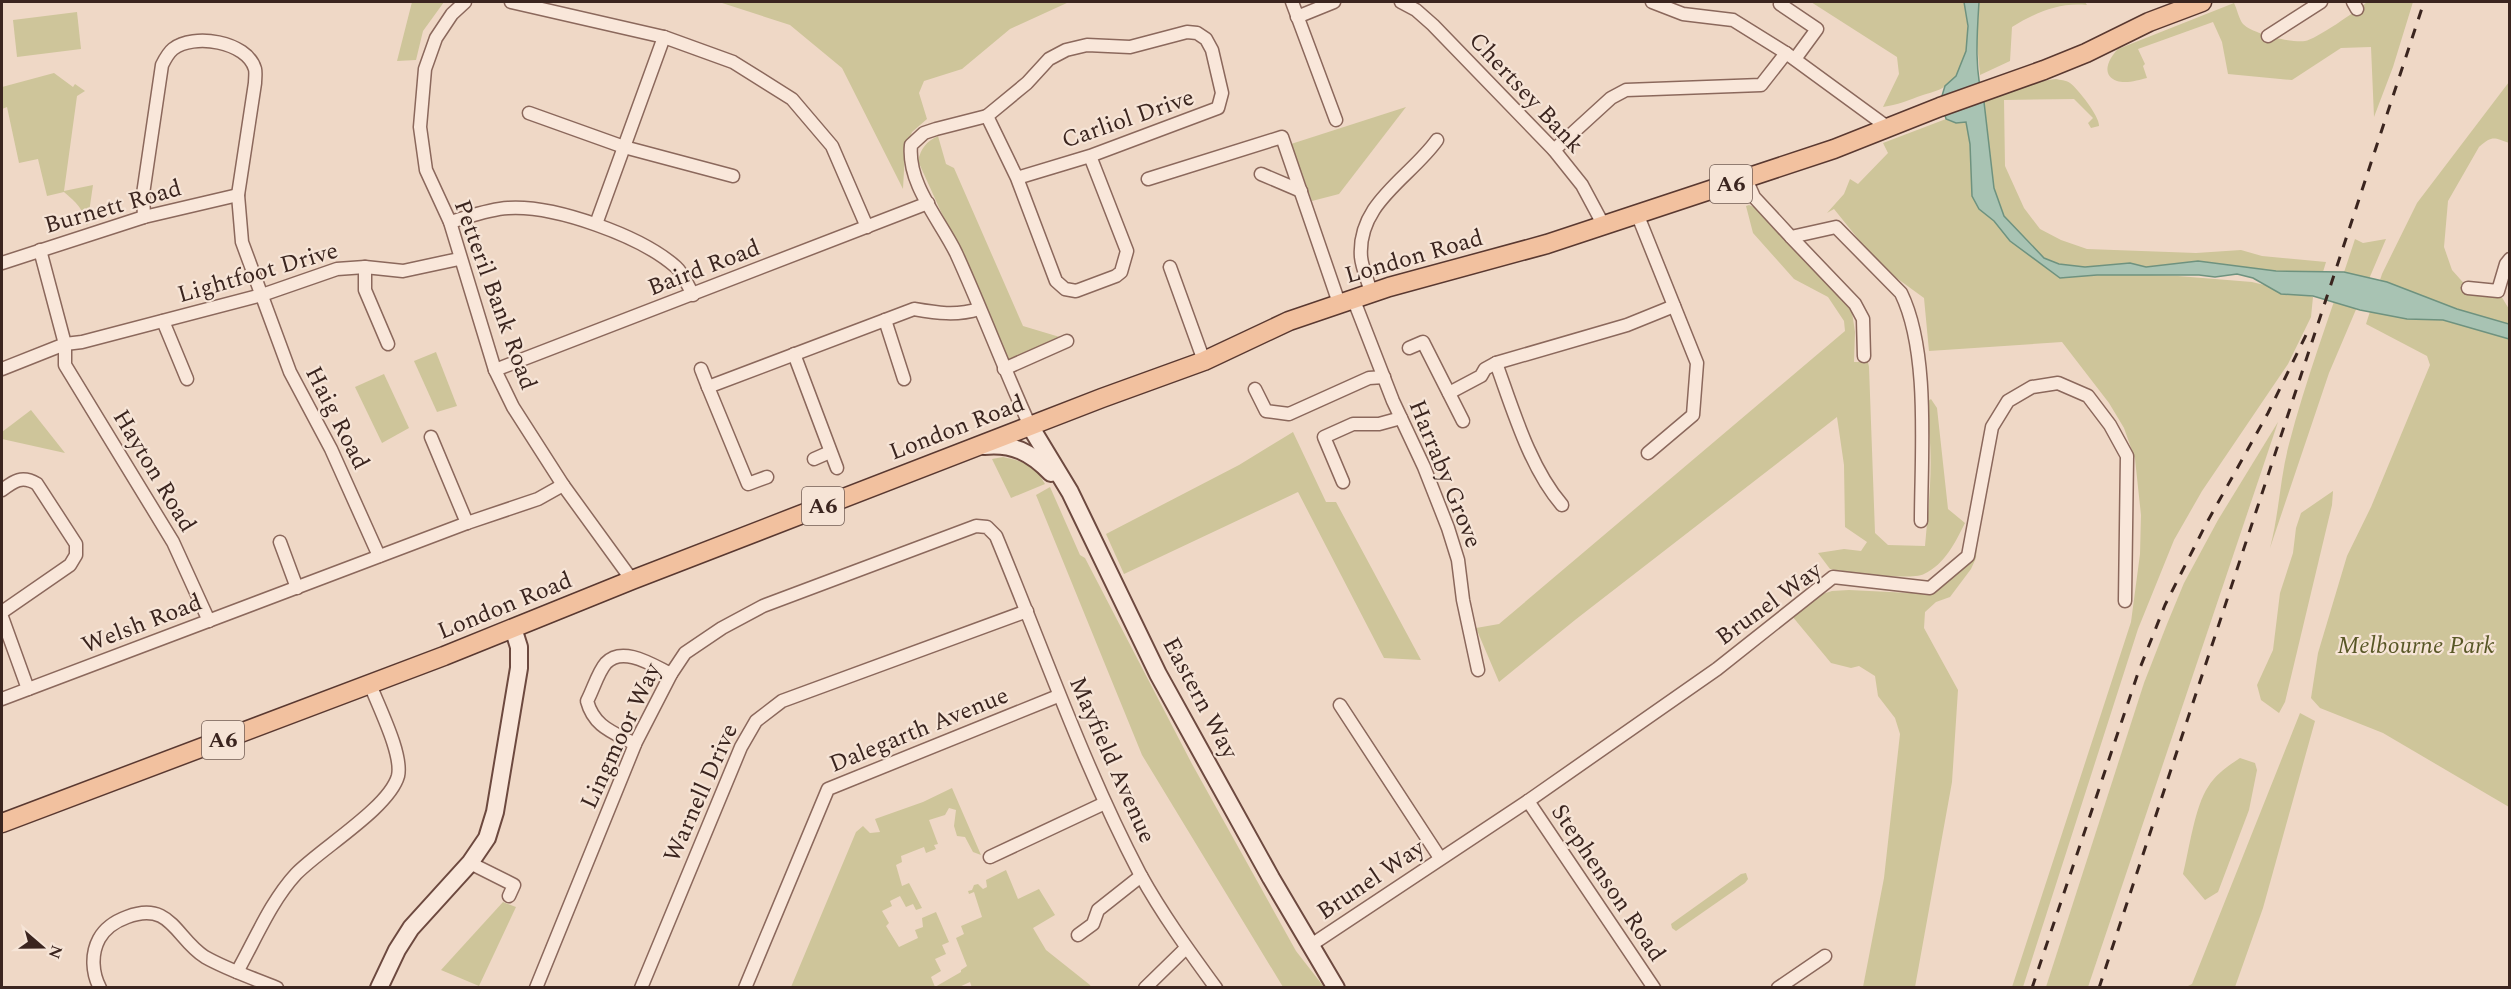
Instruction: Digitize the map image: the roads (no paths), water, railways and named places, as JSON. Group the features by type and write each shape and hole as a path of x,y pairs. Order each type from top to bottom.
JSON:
{"main road":[{"name":"London Road","path":"2,823 370,684 1101,398 1204,361 1289,321 1371,292 1468,267 1638,216 1890,129 1940,107 2086,53 2142,25 2202,2"}],"street":[{"name":"Petteril Bank Road","path":"465,2 452,14 433,48 425,69 420,126 426,170 450,222 459,259 495,370 513,407 563,485 632,580"},
{"path":"511,2 664,37 733,62 792,99 832,146 867,227"},
{"path":"1292,2 1336,120"},
{"path":"1297,17 1334,2"},
{"name":"Chertsey Bank","path":"1401,2 1416,9 1554,150 1582,185 1604,226"},
{"path":"1652,2 1683,14 1733,20 1790,56 1890,129"},
{"path":"2268,36 2321,2"},
{"path":"1554,150 1611,98 1626,90 1761,85 1817,29 1780,4"},
{"name":"Carliol Drive","path":"1017,178 1090,156 1218,108 1222,93 1212,50 1206,39 1197,33 1187,32 1130,47 1087,45 1066,50 1050,59 1027,83 987,116 924,133 911,145 909,159 912,169 955,252 1030,426"},
{"path":"596,224 664,37"},
{"name":"Haig Road","path":"144,217 142,194 162,65 172,50 191,41 232,47 241,51 255,69 255,83 238,195 242,242 290,372 331,448 379,556"},
{"path":"530,113 624,147 733,176"},
{"path":"987,116 1017,178 1056,281 1065,289 1076,291 1116,276 1121,272 1127,251 1090,156"},
{"name":"Harraby Grove","path":"1148,179 1282,137 1301,191 1346,301 1424,467 1458,560 1463,600 1478,670"},
{"path":"1371,292 1361,258 1362,238 1368,219 1387,190 1426,156 1437,140"},
{"path":"1261,174 1301,191"},
{"path":"1746,179 1754,197 1855,304 1863,320 1864,356"},
{"name":"Burnett Road","path":"2,262 144,217 238,195"},
{"name":"Baird Road","path":"495,370 928,203"},
{"path":"450,222 508,208 540,210 596,224 636,240 677,268 693,295"},
{"path":"1638,216 1697,363 1693,415 1648,453"},
{"path":"1791,237 1836,227 1901,293 1906,305 1921,378 1921,521"},
{"name":"Hayton Road","path":"40,250 65,344 65,365 173,542 209,621"},
{"name":"Lightfoot Drive","path":"2,369 65,344 82,342 262,296 337,269 365,267 404,271 459,259"},
{"path":"2468,288 2498,291 2506,264 2510,259"},
{"name":"Lightfoot Drive","path":"365,267 365,290 388,344"},
{"path":"1170,267 1204,361"},
{"path":"1449,393 1481,376 1490,366 1627,325 1674,306"},
{"path":"708,387 914,309 942,314 963,314 979,309"},
{"path":"885,320 905,363 904,379"},
{"name":"Lightfoot Drive","path":"163,321 187,379"},
{"path":"1004,369 1067,341"},
{"path":"1408,348 1423,342 1463,421"},
{"path":"794,354 837,468"},
{"path":"1490,366 1514,412 1547,488 1562,505"},
{"path":"701,369 748,484 767,477"},
{"path":"1255,389 1266,411 1289,414 1369,378 1383,377"},
{"name":"Brunel Way","path":"1311,945 1528,801 1717,669 1833,577 1930,588 1968,556 1992,427 2007,400 2032,387 2058,383 2088,396 2110,424 2127,456 2125,601"},
{"path":"1343,482 1324,437 1353,424 1378,424 1401,418"},
{"name":"Eastern Way","path":"1030,426 1070,492 1158,674 1271,878 1336,987"},
{"path":"431,437 467,523"},
{"path":"976,447 999,444 1030,453 1070,492"},
{"path":"814,459 830,452"},
{"path":"2,490 17,480 28,479 37,484 76,544 76,555 70,565 2,612"},
{"name":"Welsh Road","path":"2,699 467,523 538,499 563,485"},
{"name":"Lingmoor Way","path":"536,987 635,744 671,674 685,653 722,628 762,606 976,526 987,527 996,536"},
{"name":"Mayfield Avenue","path":"996,536 1027,611 1058,696 1105,803 1141,876 1186,948 1216,987"},
{"path":"280,542 297,588"},
{"name":"Warnell Drive","path":"641,987 741,747 756,721 782,701 1027,611"},
{"path":"2,617 28,689"},
{"path":"379,987 397,950 411,928 470,862 487,838 495,812 519,668 520,652 513,628"},
{"path":"635,744 596,722 590,713 587,701 606,663 618,657 632,657 671,674"},
{"path":"237,972 282,892 297,874 360,821 390,791 398,775 398,758 370,684"},
{"name":"Dalegarth Avenue","path":"745,987 828,789 1058,696"},
{"path":"1340,705 1440,858"},
{"name":"Stephenson Road","path":"1528,801 1654,987"},
{"path":"990,858 1105,803"},
{"path":"470,862 514,885 509,896"},
{"path":"1078,935 1094,924 1098,910 1141,876"},
{"path":"100,987 94,967 94,953 99,939 116,922 144,912 169,920 194,950 259,984 277,987"},
{"path":"1145,987 1186,948"},
{"path":"1778,987 1825,956"}],"railway":[{"path":"2099,988 2424,2"},
{"path":"2032,988 2138,673 2165,605 2205,526 2268,413 2308,331"}],"park label":[{"name":"Melbourne Park","path":"2416,646"}]}
